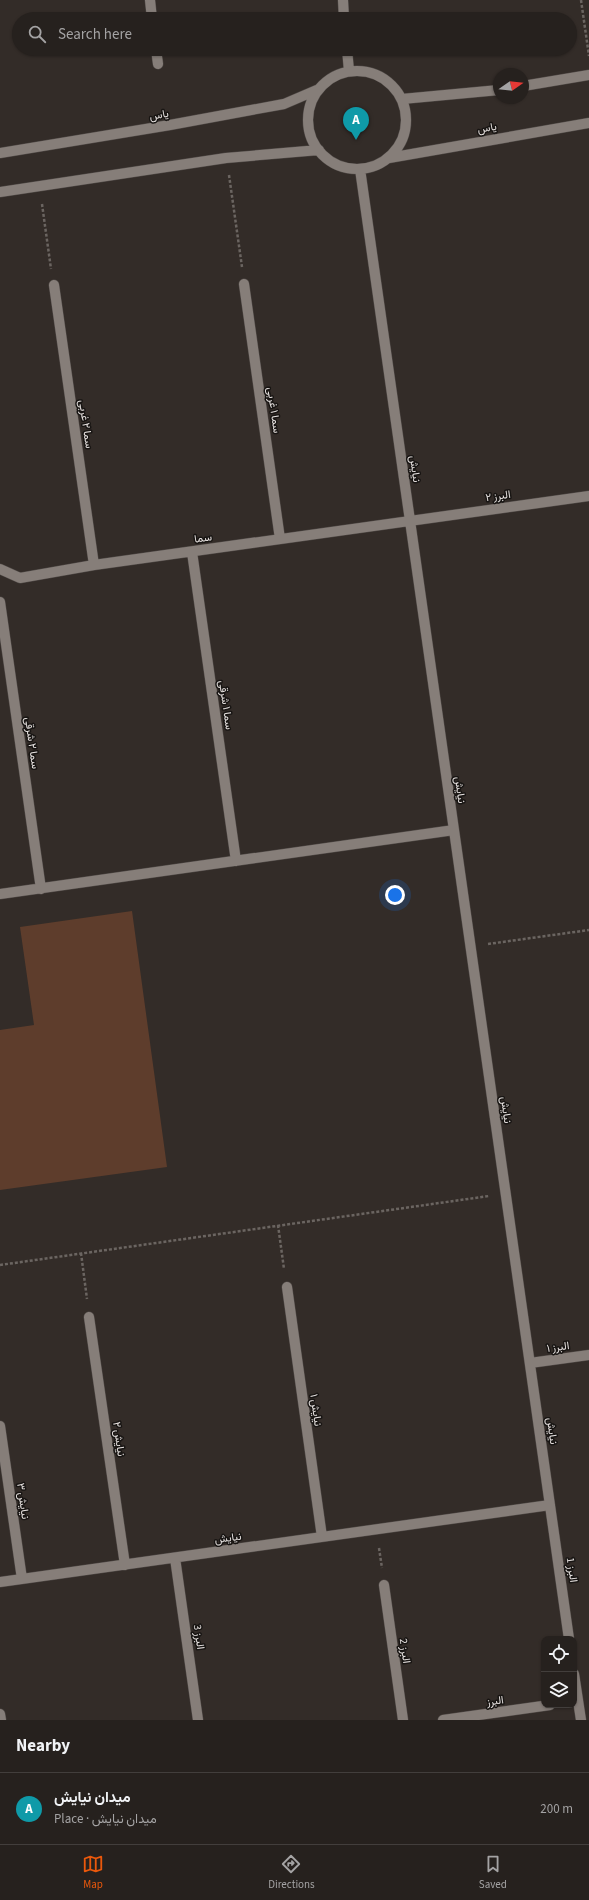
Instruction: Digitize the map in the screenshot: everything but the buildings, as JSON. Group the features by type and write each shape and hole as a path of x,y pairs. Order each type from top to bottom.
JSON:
{"street":[{"path":"150,0 151,12"},
{"path":"343,0 344,12"},
{"path":"157,56 158,64"},
{"path":"348,56 350,71"},
{"path":"350,71 366,71 381,76 393,86 402,99 406,115 405,131 399,145 389,158 376,166 360,169 345,167 330,161 319,150 310,134 308,116 312,102 319,89 332,77 350,71"},
{"path":"529,85 589,75"},
{"name":"یاس","path":"0,153 170,125 284,104 319,89"},
{"path":"402,99 493,91"},
{"name":"یاس","path":"389,158 589,123"},
{"path":"0,192 226,158 319,150"},
{"name":"نیایش","path":"0,1582 550,1505 360,169"},
{"name":"سما ۱ غربی","path":"244,284 280,539"},
{"name":"سما ۲ غربی","path":"54,285 94,566"},
{"name":"البرز ۲","path":"410,521 589,496"},
{"name":"سما","path":"0,569 20,578 410,521"},
{"name":"سما ۱ شرقی","path":"192,552 236,861"},
{"name":"سما ۲ شرقی","path":"0,602 41,889"},
{"path":"0,894 454,830"},
{"name":"نیایش ۱","path":"287,1287 322,1537"},
{"name":"نیایش ۲","path":"89,1317 124,1565"},
{"name":"البرز ۱","path":"530,1363 589,1355"},
{"name":"نیایش ۳","path":"0,1426 22,1579"},
{"name":"البرز 1","path":"550,1505 569,1636"},
{"name":"البرز 3","path":"175,1558 198,1720"},
{"name":"البرز 2","path":"384,1585 403,1720"},
{"path":"577,1705 581,1720"},
{"name":"البرز","path":"443,1720 541,1706"},
{"path":"0,1714 1,1720"}],"path":[{"path":"581,0 589,56"},
{"path":"226,158 244,284"},
{"path":"40,187 54,285"},
{"path":"471,946 589,930"},
{"path":"0,1264 506,1193"},
{"path":"278,1225 287,1287"},
{"path":"81,1253 89,1317"},
{"path":"376,1529 384,1585"}],"shaded area":[{"path":"132,911 167,1167 0,1190 0,1030 34,1025 20,927"}],"place":[{"name":"میدان نیایش","path":"356,140"}]}
